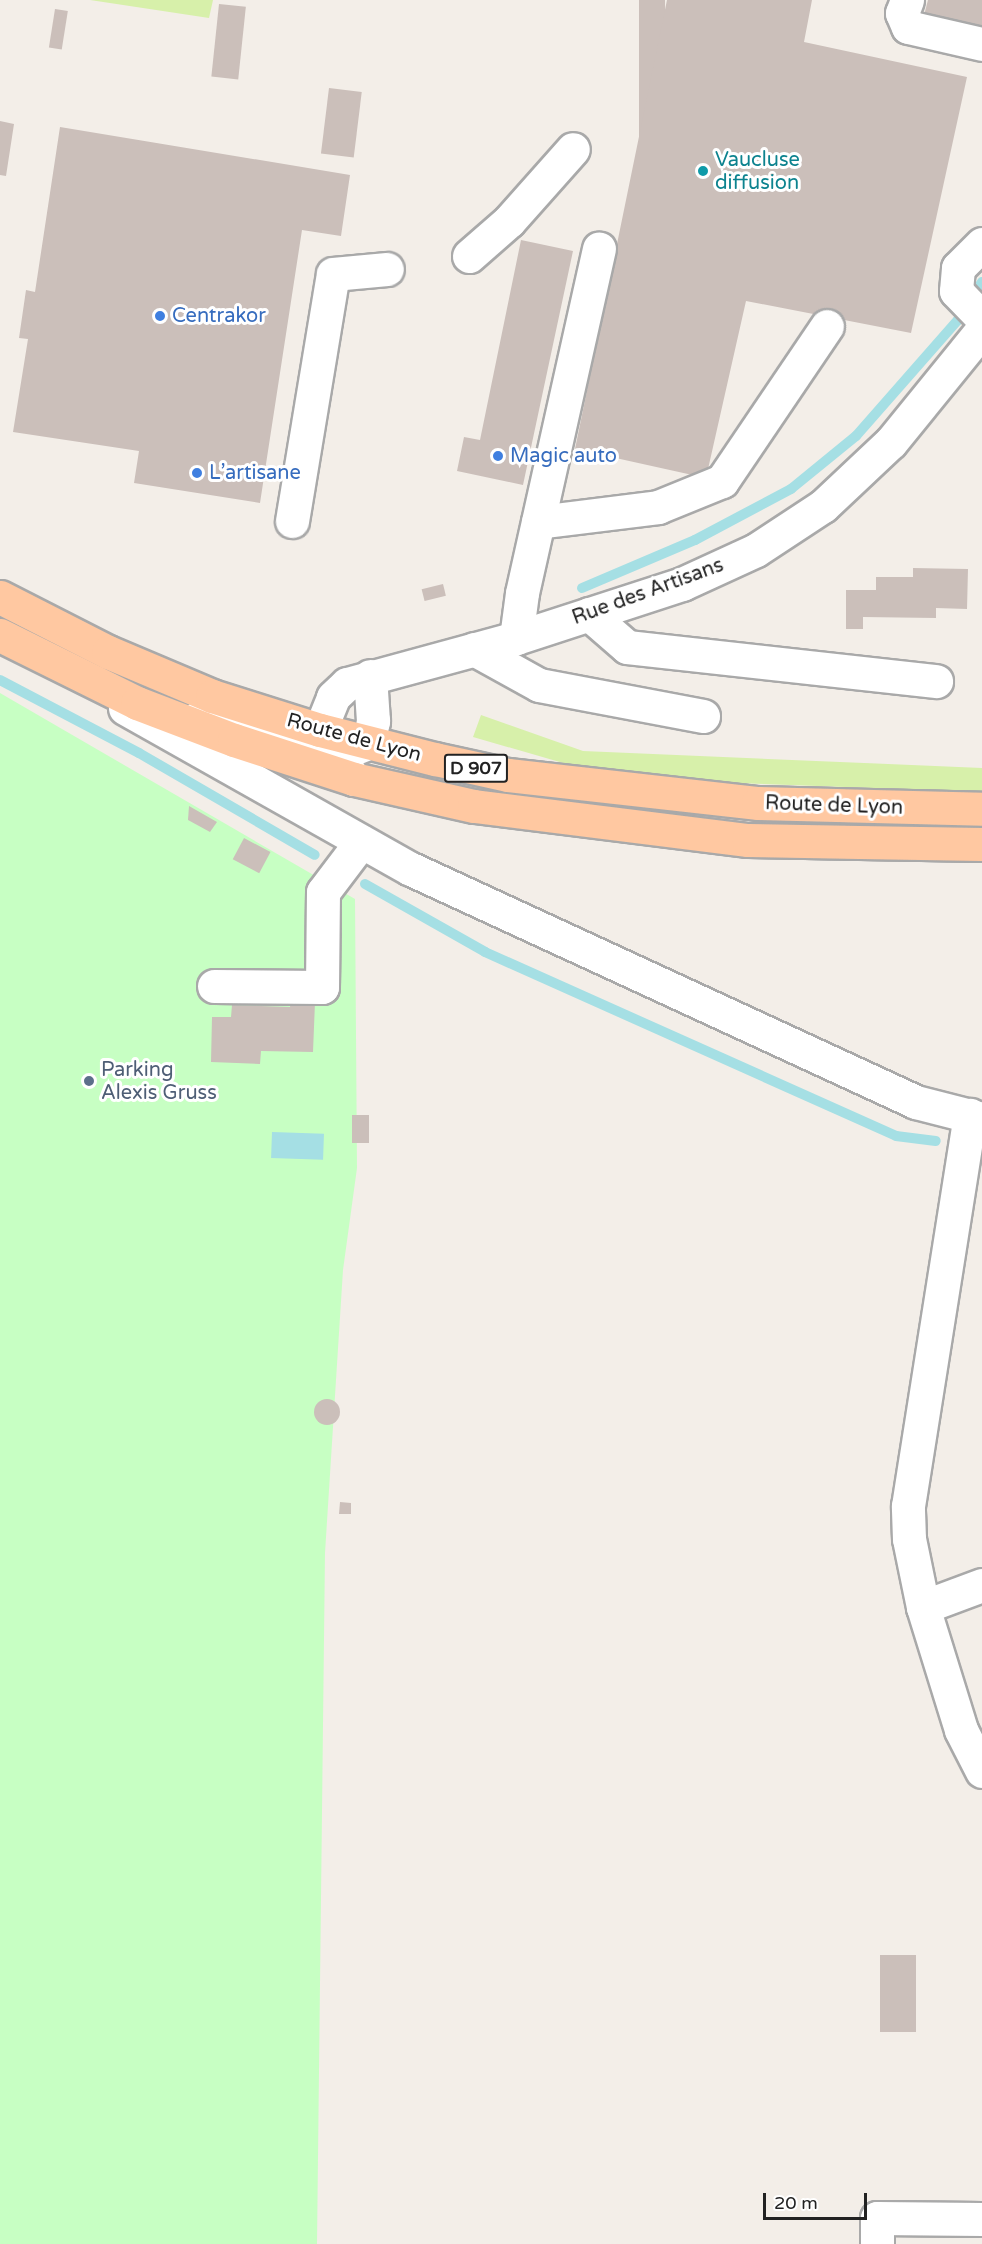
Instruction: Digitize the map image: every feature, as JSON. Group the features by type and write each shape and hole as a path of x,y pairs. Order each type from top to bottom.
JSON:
{"main road":[{"name":"Route de Lyon","path":"0,597 108,652 326,741 369,743 508,775 616,789 758,803 982,809"},
{"name":"Route de Lyon","path":"0,635 137,703 234,740 354,779 474,806 736,839 982,844"}],"street":[{"path":"907,0 902,14 908,27 982,44"},
{"path":"469,256 510,221 573,149"},
{"path":"982,244 958,268 957,291 982,318"},
{"path":"516,638 538,522 599,249"},
{"path":"292,521 333,274 387,269"},
{"path":"538,522 658,507 722,481 827,326"},
{"name":"Rue des Artisans","path":"326,741 333,697 347,684 370,675 516,638 682,584 756,550 824,506 891,442 972,360 982,330"},
{"path":"590,614 627,646 936,681"},
{"path":"474,649 539,685 703,716"},
{"path":"33,652 141,718 411,869 916,1102 976,1117 908,1506 909,1539 923,1607 962,1730 982,1771"},
{"path":"369,743 374,702 370,675"},
{"path":"137,703 326,741 354,779"},
{"path":"214,986 321,987 323,892 361,842"},
{"path":"923,1607 982,1584"},
{"path":"877,2244 877,2218 967,2227"}],"green space":[{"path":"90,0 213,0 209,18"},
{"path":"0,693 355,899 357,1168 343,1270 325,1553 317,2244 0,2244"},
{"path":"481,715 583,751 982,768 982,792 678,781 577,767 473,737"}],"water":[{"path":"272,1132 324,1134 323,1160 271,1158"}],"building":[{"path":"639,0 665,0 665,243 639,243"},
{"path":"667,0 812,0 804,42 967,77 911,333 746,301 706,478 575,449"},
{"path":"928,0 982,0 982,37 922,23"},
{"path":"219,4 246,7 238,79 211,77"},
{"path":"55,9 68,11 62,50 49,48"},
{"path":"329,88 362,92 354,158 321,154"},
{"path":"0,121 14,124 6,176 0,175"},
{"name":"Centrakor","path":"60,127 350,175 341,236 302,230 260,503 134,483 139,451 13,432 28,339 19,338 26,290 35,292"},
{"path":"521,240 573,251 523,485 457,471 464,437 480,440"},
{"path":"913,568 968,569 967,609 936,608 936,618 863,617 863,629 846,629 846,590 876,590 876,577 913,577"},
{"path":"443,584 446,596 425,601 422,589"},
{"path":"189,806 217,822 210,832 188,820"},
{"path":"244,838 270,852 259,873 233,859"},
{"path":"291,1001 315,1002 313,1052 261,1051 260,1064 211,1062 212,1017 231,1017 232,1005 290,1007"},
{"path":"352,1115 369,1115 369,1143 352,1143"},
{"path":"327,1399 336,1403 340,1412 336,1421 327,1425 318,1421 314,1412 318,1403"},
{"path":"340,1502 351,1503 351,1514 339,1514"},
{"path":"880,1955 916,1955 916,2032 880,2032"}],"waterway":[{"path":"582,588 695,540 791,489 856,436 958,320 982,282"},
{"path":"0,680 139,753 315,855"},
{"path":"365,884 485,952 896,1136 936,1141"}],"place":[{"name":"Vaucluse diffusion","path":"703,171"},
{"name":"Centrakor","path":"160,316"},
{"name":"Magic auto","path":"498,456"},
{"name":"L’artisane","path":"197,473"},
{"name":"Parking Alexis Gruss","path":"89,1081"}]}
